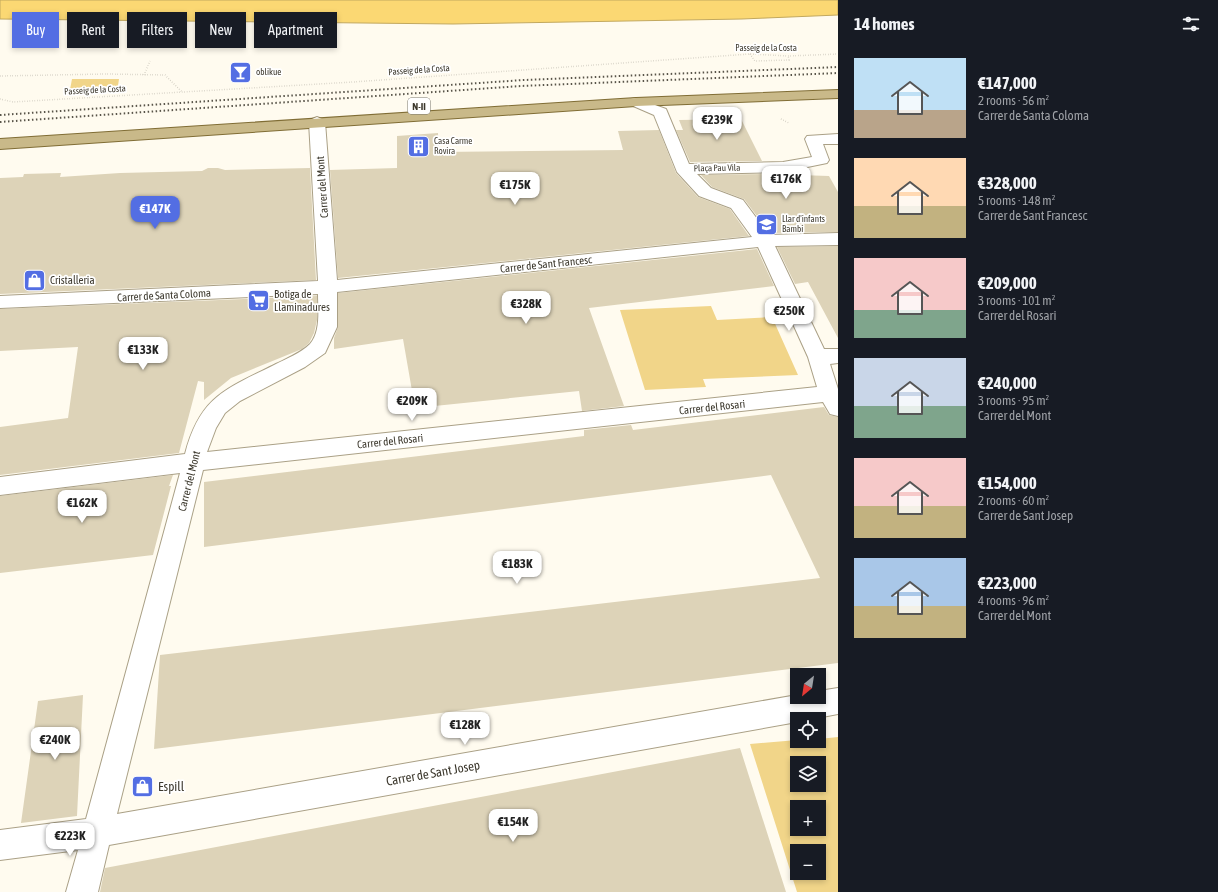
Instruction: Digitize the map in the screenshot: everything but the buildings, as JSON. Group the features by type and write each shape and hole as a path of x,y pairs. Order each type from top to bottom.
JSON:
{"main road":[{"name":"N-II","path":"0,133 653,92 838,85"},
{"name":"N-II","path":"0,144 636,102 838,94"}],"street":[{"path":"636,102 661,112 683,169 705,192 737,204 764,242 818,357 833,401"},
{"name":"Carrer del Mont","path":"82,892 198,445 206,425 218,407 233,395 298,362 318,348 327,327 328,287 317,122"},
{"name":"Plaça Pau Vila","path":"683,169 783,167 821,160 813,139 838,139"},
{"name":"Carrer de Sant Francesc","path":"328,287 764,242 838,239"},
{"name":"Carrer de Santa Coloma","path":"0,302 328,287"},
{"path":"818,357 838,356"},
{"name":"Carrer del Rosari","path":"0,486 194,462 833,401"},
{"name":"Carrer de Sant Josep","path":"0,845 98,832 838,700"}],"path":[{"name":"Passeig de la Costa","path":"0,99 13,102 361,82 750,54 788,56 838,54"},
{"path":"750,54 755,61 789,60 788,56"},
{"path":"144,75 150,61"},
{"path":"0,76 68,74 165,76 182,92"},
{"path":"777,116 789,123"}],"shaded area":[{"path":"0,0 838,0 838,15 742,19 453,24 337,23 337,12 254,12 254,22 246,22 246,12 195,12 195,21 187,21 187,12 127,12 127,20 119,20 119,12 67,12 67,20 59,20 59,12 12,12 12,19 0,19"},
{"path":"72,79 119,79 117,92 69,95"},
{"path":"711,306 717,320 772,317 798,375 703,379 706,387 645,390 620,310"},
{"path":"838,737 838,892 797,892 793,880 826,880 826,844 790,844 790,870 750,744 790,741 790,748 826,748 826,738"}],"railway":[{"path":"0,115 524,80 838,67"},
{"path":"0,122 521,86 838,73"}],"place":[{"name":"oblikue","path":"241,72"},
{"name":"Casa Carme Rovira","path":"418,146"},
{"name":"Llar d'infants Bambi","path":"766,224"},
{"name":"Cristalleria","path":"34,280"},
{"name":"Botiga de Llaminadures","path":"259,300"},
{"name":"Espill","path":"142,786"}]}
